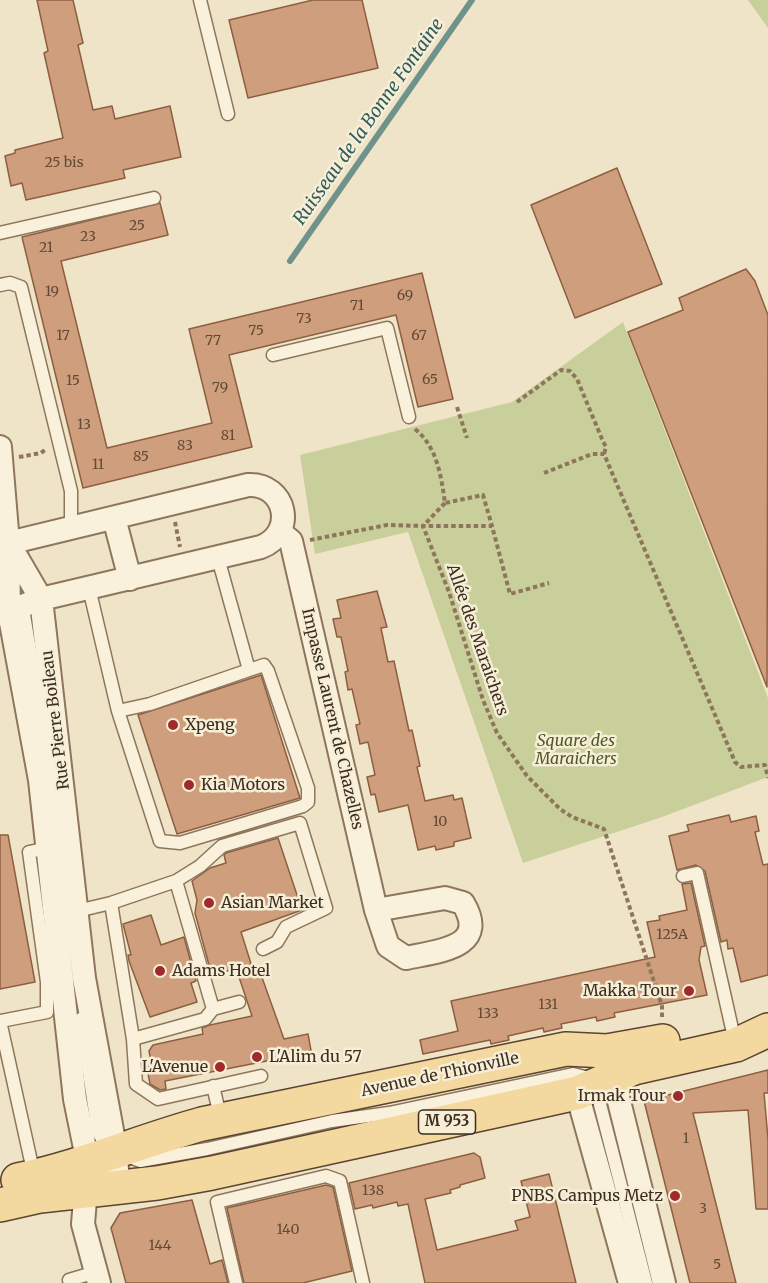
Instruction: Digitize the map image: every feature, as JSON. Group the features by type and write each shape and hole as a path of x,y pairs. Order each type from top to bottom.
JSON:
{"main road":[{"name":"Avenue de Thionville","path":"0,1204 37,1186 104,1164 154,1137 221,1121 588,1071 634,1068 768,1023"},
{"name":"Avenue de Thionville","path":"734,1036 768,1030"},
{"name":"Avenue de Thionville","path":"104,1164 236,1182 317,1164 588,1071"},
{"name":"Avenue de Thionville","path":"0,1184 37,1186"}],"street":[{"name":"Rue Pierre Boileau","path":"1,454 4,577 18,608 49,856 75,1099 104,1164"},
{"path":"4,544 248,484 261,486 276,495 283,507 284,520 280,532 267,545 89,588 18,608"},
{"path":"114,518 130,579"},
{"name":"Impasse Laurent de Chazelles","path":"280,532 291,541 376,910"},
{"name":"Rue Pierre Boileau","path":"4,544 76,908 104,1164"},
{"path":"588,1071 630,1283"},
{"path":"588,1071 664,1283"},
{"path":"97,1277 83,1224 104,1164"}],"lane":[{"path":"200,0 228,114"},
{"path":"0,233 154,198"},
{"path":"0,285 10,284 21,287 72,491 71,528"},
{"path":"273,355 387,328 410,417"},
{"path":"218,558 249,670"},
{"path":"89,588 118,711 160,841 180,843 303,806 310,795 264,665 150,704 118,711"},
{"path":"76,908 111,903 176,881 200,866 222,846 300,823 326,908 286,927 277,942 263,950"},
{"path":"37,1186 0,1021 47,1012 47,982 29,852 49,856"},
{"path":"683,876 697,873 734,1036"},
{"path":"176,881 213,1009"},
{"path":"111,903 133,1039 136,1084 158,1099 261,1076"},
{"path":"133,1039 205,1019 213,1009 239,1002"},
{"path":"588,1071 646,1283"},
{"name":"Avenue de Thionville","path":"104,1164 140,1161 207,1149 332,1121 389,1113 588,1071"},
{"path":"213,1086 221,1121"},
{"path":"317,1164 339,1181 363,1283"},
{"path":"236,1182 217,1202 236,1283"},
{"path":"69,1280 97,1277"}],"path":[{"path":"517,402 561,370 570,371 577,379 606,447 604,454 735,762 741,767 765,765 768,778"},
{"path":"457,407 467,438"},
{"path":"1,454 41,453 59,439"},
{"path":"427,439 436,458 445,503"},
{"path":"544,473 592,454 604,454"},
{"path":"423,526 445,503 483,495 510,594 549,584"},
{"path":"170,505 185,565"},
{"path":"293,553 306,550 305,541 387,525 492,526"},
{"name":"Allée des Maraichers","path":"423,526 449,592 483,700 497,734 528,776 560,809 572,817 604,829 662,1006 662,1023"}],"green space":[{"path":"748,0 768,0 768,28"},
{"name":"Square des Maraichers","path":"623,322 768,698 768,777 662,817 523,863 408,532 315,554 300,455 512,402"}],"building":[{"path":"37,0 73,0 83,43 78,45 93,110 112,106 115,119 170,106 181,157 123,170 125,178 26,200 22,183 11,186 5,156 15,153 15,150 63,138 44,53 48,51"},
{"path":"313,0 362,0 378,68 248,98 229,20"},
{"path":"617,168 662,284 575,318 531,205"},
{"path":"160,203 168,235 61,261 107,448 212,423 189,329 422,273 453,399 418,407 396,315 229,355 252,447 83,488 22,237"},
{"path":"746,269 755,281 768,315 767,687 628,332 683,310 679,298"},
{"path":"377,591 387,627 381,628 388,662 394,661 409,731 412,730 420,766 417,767 425,801 453,795 454,800 462,798 471,838 454,842 454,846 436,850 435,846 418,850 408,805 379,812 375,794 371,795 367,777 375,775 368,742 360,744 356,725 360,724 352,689 348,690 345,672 348,671 341,637 337,637 333,619 341,618 337,600"},
{"path":"261,675 300,798 177,834 138,715"},
{"path":"729,815 731,822 756,816 759,831 755,832 763,865 768,864 768,975 741,982 733,948 728,949 727,940 721,942 705,871 696,865 677,870 669,836 689,831 687,825"},
{"path":"0,835 8,835 35,982 0,989"},
{"path":"278,838 302,910 241,932 254,973 260,972 284,1039 308,1034 312,1056 288,1062 287,1057 165,1081 166,1089 160,1090 150,1084 147,1068 151,1062 149,1051 153,1045 203,1034 202,1028 210,1025 252,1016 236,968 212,976 195,913 197,900 192,881 210,868 226,863 224,855 226,853"},
{"path":"691,883 705,946 701,947 699,960 707,995 614,1013 615,1017 597,1021 596,1017 561,1024 562,1028 544,1032 543,1028 508,1036 509,1040 491,1044 490,1040 423,1054 420,1040 458,1031 451,1001 655,957 647,922 660,920 659,916 687,910 682,884"},
{"name":"Adams Hotel","path":"151,915 161,945 184,937 196,981 191,983 197,1002 150,1017 129,961 128,955 131,955 123,924"},
{"path":"768,1070 768,1093 764,1093 768,1139 768,1209 756,1209 748,1110 693,1113 736,1283 690,1283 644,1101"},
{"path":"474,1153 480,1157 485,1178 460,1185 450,1190 451,1193 425,1199 437,1250 518,1230 515,1221 530,1217 521,1181 549,1174 576,1283 425,1283 408,1204 398,1206 397,1202 373,1208 372,1205 355,1209 349,1183"},
{"path":"326,1185 333,1187 352,1271 303,1283 244,1283 227,1208"},
{"path":"192,1200 210,1264 222,1260 228,1283 126,1283 111,1228 120,1213"}],"waterway":[{"name":"Ruisseau de la Bonne Fontaine","path":"290,261 472,0"}],"place":[{"name":"Xpeng","path":"173,725"},
{"name":"Kia Motors","path":"189,785"},
{"name":"Asian Market","path":"209,903"},
{"name":"Adams Hotel","path":"160,971"},
{"name":"Makka Tour","path":"689,991"},
{"name":"L'Alim du 57","path":"257,1057"},
{"name":"L'Avenue","path":"220,1067"},
{"name":"Irmak Tour","path":"678,1096"},
{"name":"PNBS Campus Metz","path":"675,1196"}]}
